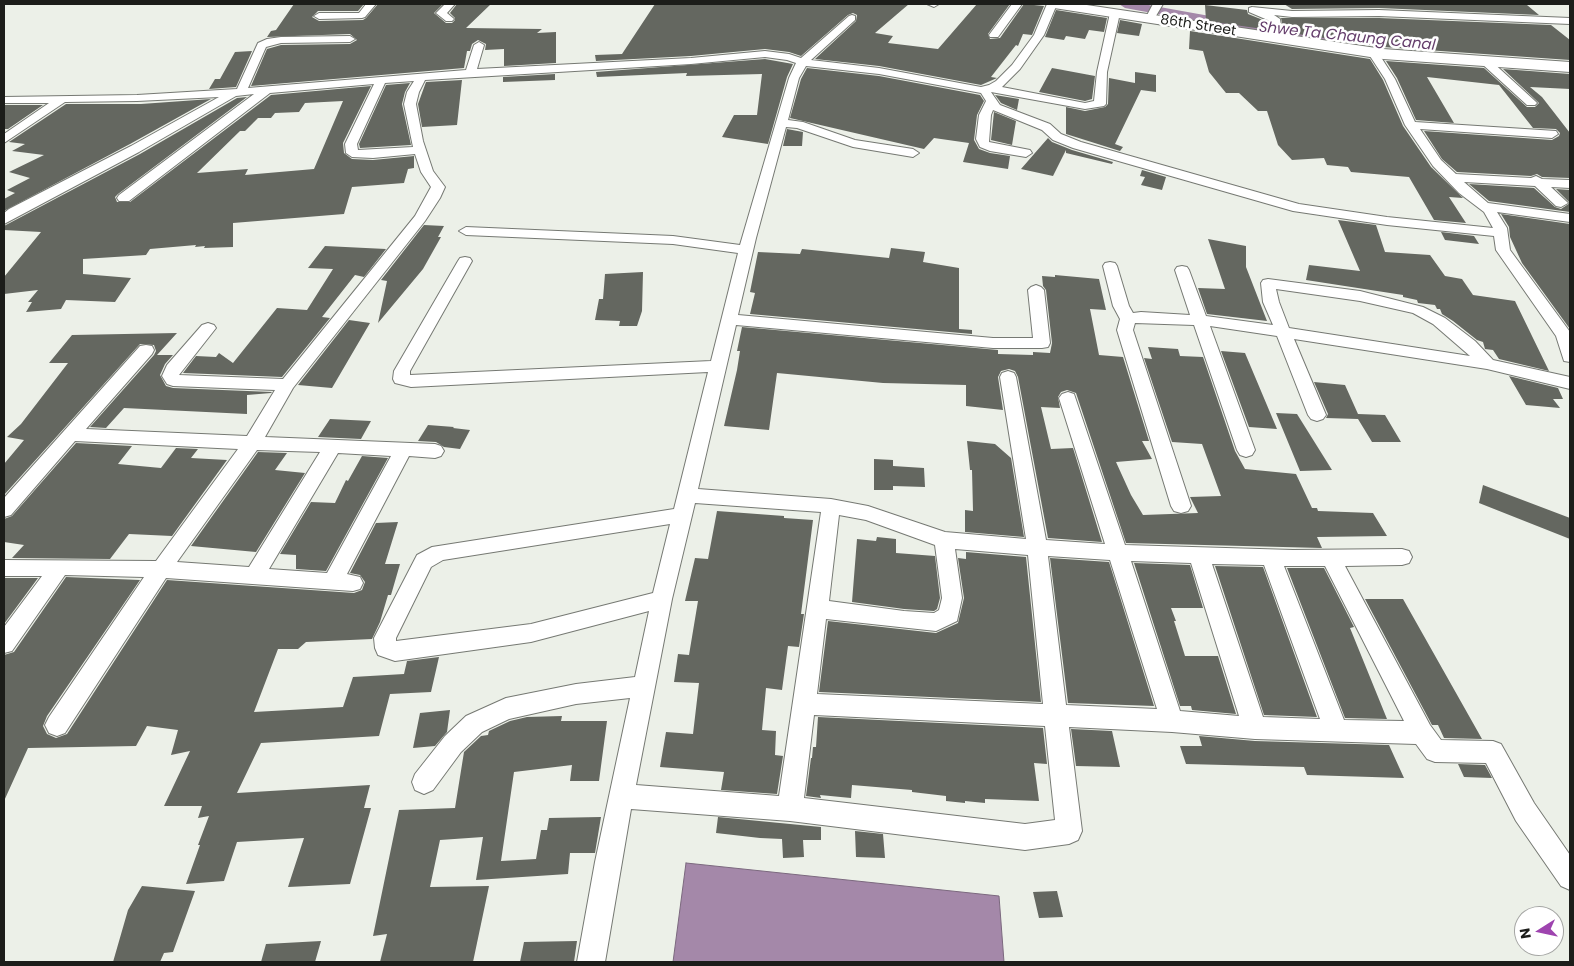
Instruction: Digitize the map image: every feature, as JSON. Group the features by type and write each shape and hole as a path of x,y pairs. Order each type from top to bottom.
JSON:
{"street":[{"path":"319,16 362,15 371,4"},
{"path":"448,20 441,13 450,4"},
{"path":"994,35 1017,4"},
{"path":"988,89 1016,67 1039,35 1053,4"},
{"name":"86th Street","path":"1053,4 1115,13 1154,11 1373,53 1570,67"},
{"path":"1324,4 1336,13"},
{"path":"1249,7 1292,14 1379,13 1570,20"},
{"path":"1249,7 1275,19 1278,35"},
{"path":"4,100 137,98 238,92 470,73 675,62 765,54 789,57 802,62 879,71 1085,106 1100,104 1102,72 1115,13"},
{"path":"591,962 621,796 662,599 728,319 781,123 794,78 802,62 852,18"},
{"path":"4,220 14,212 135,149 238,92 262,45 271,41 281,40 350,40"},
{"path":"470,73 478,45"},
{"path":"1373,53 1390,79 1411,125 1438,164 1488,210 1500,228 1503,250 1564,335 1570,357"},
{"path":"1485,61 1530,103"},
{"path":"57,725 160,569 253,442 287,385 420,218 432,198 438,187 427,172 410,104 413,92 421,78"},
{"path":"382,81 351,144 352,153 373,154 420,150"},
{"path":"988,89 991,104 986,115 982,139 984,144 990,147 1026,153"},
{"path":"124,198 267,90"},
{"path":"4,139 64,98"},
{"path":"991,104 1046,127 1057,137 1077,146 1114,154 1298,208 1387,222 1501,233"},
{"path":"781,123 800,125 853,143 912,153"},
{"path":"1411,125 1552,134"},
{"path":"1528,170 1561,203"},
{"path":"1452,178 1570,184"},
{"path":"1483,206 1570,218"},
{"path":"466,231 673,240 746,250"},
{"path":"465,261 402,371 401,379 411,381 717,366"},
{"path":"1110,266 1121,306 1128,319 1125,330 1181,506"},
{"path":"1182,270 1246,450"},
{"path":"1317,415 1282,332 1271,302 1268,282 1360,296 1418,310 1446,327 1469,345 1487,364"},
{"path":"728,319 933,338 1042,343 1036,290"},
{"path":"1128,319 1141,316 1199,320 1487,364 1570,382"},
{"path":"208,328 173,369 170,376 173,380 287,385"},
{"path":"4,510 146,350"},
{"path":"621,796 790,810 1025,837 1069,831 1037,548 1008,377"},
{"path":"1068,398 1172,721"},
{"path":"71,435 435,451"},
{"path":"254,576 333,446"},
{"path":"333,582 404,449"},
{"path":"662,599 531,633 395,651 386,648 385,638 424,562 439,553 685,505 810,503 868,513 944,540 1037,548 1118,553 1271,557 1402,556"},
{"path":"790,810 831,506"},
{"path":"818,610 936,622 949,615 952,598 944,540"},
{"path":"1200,555 1256,728"},
{"path":"1271,557 1336,730"},
{"path":"1332,558 1422,734 1435,751 1493,752 1525,812 1570,877"},
{"path":"4,644 60,567"},
{"path":"4,568 160,569 353,583"},
{"path":"424,782 453,744 474,724 506,709 576,694 644,686"},
{"path":"805,704 1172,721 1256,728 1422,734"}],"shaded area":[{"path":"686,863 999,896 1004,962 673,962"}],"building":[{"path":"294,4 364,4 358,11 318,11 312,17 319,21 363,20 378,4 443,4 434,13 446,23 452,23 455,18 450,13 457,4 491,4 466,28 542,29 537,33 556,32 556,63 504,66 504,49 485,50 486,44 478,40 472,44 470,51 467,51 464,68 251,86 267,49 281,45 350,44 357,40 350,34 267,37 271,31 276,30"},
{"path":"655,4 909,4 875,33 893,36 888,43 938,49 977,4 1010,4 988,34 990,39 1000,38 1024,4 1044,6 1032,35 1023,34 1018,46 1016,45 991,77 997,78 981,85 879,66 815,59 856,21 857,15 853,13 848,15 801,56 789,52 765,49 691,56 596,61 595,55 622,54"},
{"path":"1284,4 1507,4 1527,5 1539,15 1379,8 1292,9"},
{"path":"1205,5 1247,10 1248,14 1268,22 1270,30 1206,21"},
{"path":"1056,10 1107,18 1104,32 1089,30 1085,39 1066,36 1064,40 1045,37"},
{"path":"1281,18 1379,18 1551,25 1570,40 1570,60 1383,47 1284,32"},
{"path":"1120,20 1142,24 1139,36 1117,33"},
{"path":"1190,31 1370,59 1383,80 1403,126 1431,167 1463,198 1449,197 1466,223 1434,220 1409,177 1351,172 1348,167 1327,165 1324,158 1292,160 1278,145 1267,111 1258,111 1239,93 1226,93 1209,72 1203,51 1189,49"},
{"path":"252,51 236,87 209,89 215,79 220,79 235,52"},
{"path":"765,59 793,64 787,77 768,144 722,137 734,115 757,115 762,74 686,76 687,73 597,77 596,72"},
{"path":"1386,61 1484,68 1527,107 1535,107 1539,103 1503,69 1570,74 1570,89 1530,87 1542,97 1570,133 1570,178 1542,177 1537,174 1531,176 1457,172 1442,159 1424,131 1552,140 1559,136 1560,133 1556,129 1533,128 1499,85 1427,77 1454,123 1416,120 1397,78"},
{"path":"807,68 879,76 980,95 984,101 977,115 974,140 979,149 1010,156 1008,169 963,162 969,143 934,138 924,149 790,118 801,79"},
{"path":"1052,68 1095,76 1092,99 1085,101 1039,92"},
{"path":"1135,72 1156,75 1156,92 1141,90 1115,144 1123,147 1120,151 1066,134 1066,107 1085,111 1105,107 1108,104 1109,78 1135,83"},
{"path":"555,74 555,80 503,82 503,77"},
{"path":"462,80 457,125 422,127 418,104 426,82"},
{"path":"410,83 402,104 411,145 360,148 359,144 386,85"},
{"path":"371,86 343,143 344,153 352,159 373,160 414,156 414,168 408,169 404,183 352,187 344,214 233,223 233,247 204,248 205,246 195,247 196,245 150,249 146,255 83,259 83,274 131,278 115,302 66,300 61,309 26,312 32,302 28,302 38,290 4,294 4,277 41,232 4,230 4,226 140,154 237,98 247,97 115,197 117,202 130,202 271,95","holes":["343,101 314,169 245,175 248,169 197,173 240,131 245,131 258,118 271,118 275,113 299,112 305,103"]},
{"path":"995,95 1019,99 1017,110 1001,103"},
{"path":"211,99 4,211 4,199 15,193 7,190 30,178 9,172 44,155 12,151 25,144 9,142 66,104 141,104"},
{"path":"4,105 43,105 8,129 4,129"},
{"path":"994,112 1016,121 1012,145 991,140"},
{"path":"787,129 803,132 802,146 783,146"},
{"path":"1048,138 1052,142 1072,150 1113,162 1112,164 1066,153 1066,150 1053,176 1021,169"},
{"path":"1142,170 1166,177 1162,190 1141,185 1145,177 1140,176"},
{"path":"1469,184 1534,188 1555,207 1561,209 1570,203 1570,212 1489,201"},
{"path":"1556,189 1570,190 1570,203"},
{"path":"1501,214 1570,224 1570,329 1522,263 1510,237 1509,227"},
{"path":"1338,220 1376,225 1385,252 1430,255 1445,276 1462,279 1473,295 1515,301 1549,371 1499,359 1493,350 1485,349 1483,342 1477,340 1442,314 1435,305 1418,303 1417,300 1403,297 1403,295 1306,280 1309,265 1360,271"},
{"path":"424,225 444,226 438,237 441,237 423,269 378,323 387,281 381,280"},
{"path":"1441,232 1474,236 1479,244 1445,240"},
{"path":"1208,239 1246,246 1246,267 1267,321 1207,314 1198,288 1225,289"},
{"path":"325,246 386,249 364,277 355,275 322,317 330,318 282,377 183,373 196,356 216,357 219,353 233,363 277,308 307,310 333,269 308,268"},
{"path":"891,248 925,252 923,262 959,268 959,329 972,330 972,334 750,314 755,293 750,292 758,252 800,254 802,249 889,258"},
{"path":"643,272 642,311 637,326 619,326 620,321 595,320 599,299 603,299 605,274"},
{"path":"1055,275 1099,279 1106,310 1090,309 1099,355 1123,357 1149,441 1142,441 1152,459 1116,462 1131,495 1143,515 1198,513 1190,497 1221,496 1202,444 1172,442 1144,358 1152,359 1148,347 1178,349 1180,356 1203,357 1235,451 1245,469 1296,474 1312,508 1317,508 1318,511 1373,513 1387,536 1317,537 1322,548 1126,543 1076,393 1067,390 1061,392 1058,397 1060,408 1041,407 1051,449 1073,448 1102,542 1048,538 1018,377 1015,371 1009,369 1001,371 998,377 1003,410 966,406 966,385 883,383 777,373 769,430 724,426 737,370 740,351 737,351 742,327 998,350 998,354 1033,355 1033,352 1050,353 1052,343 1046,290 1043,286 1042,276 1055,277"},
{"path":"349,320 370,323 332,388 298,385"},
{"path":"177,333 157,355 173,355 165,364 160,375 166,386 173,388 272,392 247,395 247,414 124,408 106,428 90,427 154,355 156,351 154,345 140,344 4,495 4,464 24,440 7,437 21,424 68,363 49,363 72,335"},
{"path":"1221,351 1245,353 1277,429 1249,427"},
{"path":"1509,376 1558,388 1563,399 1553,399 1560,408 1526,405"},
{"path":"1314,382 1345,385 1358,414 1385,415 1401,442 1372,442 1358,419 1326,418 1328,414"},
{"path":"1276,413 1297,414 1332,470 1300,471"},
{"path":"330,419 371,421 361,439 318,437"},
{"path":"428,425 470,430 460,449 444,447 436,442 418,441"},
{"path":"967,441 995,444 1011,458 1024,537 965,532 965,510 973,511 972,470 970,470"},
{"path":"76,443 132,446 118,464 161,468 176,448 198,449 191,458 227,460 172,536 129,534 110,559 12,558 24,545 4,542 4,519 12,516"},
{"path":"258,452 287,453 275,470 305,473 256,552 191,546"},
{"path":"362,456 388,458 326,571 296,569 296,555 280,554 311,502 335,503 346,480 348,481"},
{"path":"874,459 893,460 893,466 924,468 925,487 893,486 893,490 874,490"},
{"path":"1483,485 1570,518 1570,539 1479,503"},
{"path":"717,511 813,520 801,614 804,614 799,647 788,646 782,690 766,688 762,730 776,731 775,755 783,756 777,794 721,790 724,772 660,767 666,732 693,734 699,683 674,682 678,654 689,655 698,601 685,601 695,558 708,559"},
{"path":"398,522 385,564 400,564 391,595 388,595 380,622 372,639 306,642 298,649 278,649 254,712 343,707 353,677 404,674 407,661 439,657 431,692 390,694 379,736 261,743 237,793 370,785 364,808 371,808 350,884 288,887 304,838 237,842 224,881 186,884 209,816 198,818 202,806 164,806 190,751 171,755 178,730 147,726 136,746 28,748 4,801 4,655 14,652 66,577 140,580 47,716 43,726 47,734 56,738 67,734 167,580 354,593 362,590 365,582 360,575 350,573 376,523"},
{"path":"877,537 896,539 896,553 935,556 940,598 937,609 934,611 904,609 852,602 857,539 876,541"},
{"path":"966,552 1026,557 1041,702 819,692 828,621 936,633 958,623 964,598 958,558 966,559"},
{"path":"1050,558 1109,562 1154,706 1068,703"},
{"path":"1134,563 1190,565 1203,608 1171,608 1176,621 1174,621 1185,656 1218,656 1236,714 1192,710 1191,706 1180,706"},
{"path":"1215,566 1263,567 1317,717 1264,715"},
{"path":"1287,568 1324,568 1354,627 1350,628 1387,719 1345,718"},
{"path":"4,578 38,578 4,624"},
{"path":"1365,599 1403,599 1482,739 1444,738 1438,725 1432,725"},
{"path":"450,710 447,732 435,746 413,748 420,713"},
{"path":"562,716 561,721 607,721 599,781 570,781 572,765 514,772 501,861 536,859 541,830 547,830 549,818 601,817 595,853 570,853 568,874 476,880 483,837 440,840 430,887 489,886 473,962 380,962 387,934 373,936 399,810 455,808 464,752 481,736 488,735 489,731 510,721 527,717"},
{"path":"818,717 1043,728 1047,764 1034,763 1039,801 985,799 985,803 965,801 965,803 946,801 946,796 912,792 912,790 852,785 851,798 820,795 821,798 806,796 813,747 816,747"},
{"path":"1071,729 1112,731 1120,767 1076,766"},
{"path":"1199,736 1255,741 1389,745 1404,778 1307,775 1304,767 1186,764 1180,746 1202,746"},
{"path":"1458,764 1485,765 1492,778 1464,777"},
{"path":"718,817 821,827 821,840 803,840 804,857 783,858 782,839 716,833"},
{"path":"855,831 883,834 885,858 856,857"},
{"path":"142,886 195,891 173,952 164,953 160,962 113,962 128,910"},
{"path":"1057,891 1063,917 1039,918 1033,892"},
{"path":"321,941 315,962 261,962 266,944"},
{"path":"577,941 574,962 520,962 524,942"}],"waterway":[{"name":"Shwe Ta Chaung Canal","path":"1125,4 1282,33 1337,39"}]}
